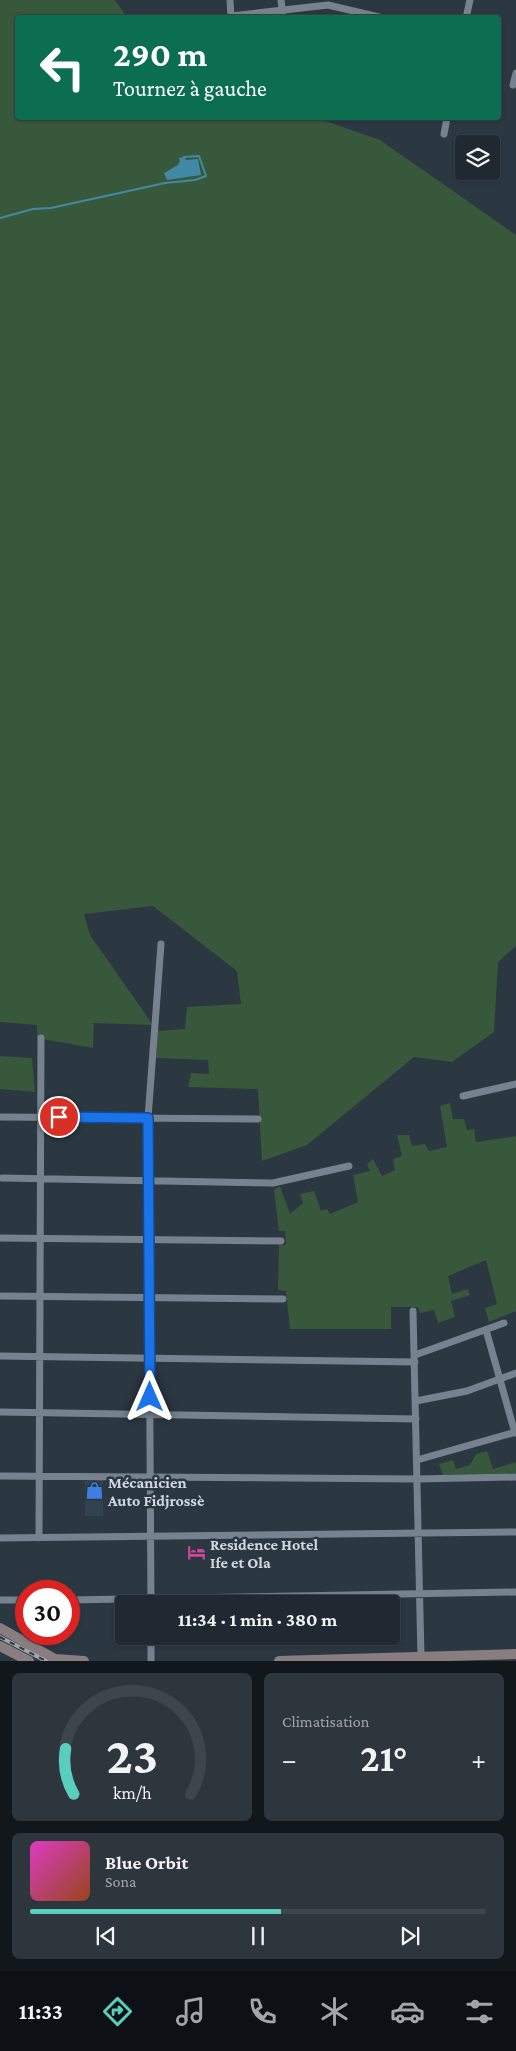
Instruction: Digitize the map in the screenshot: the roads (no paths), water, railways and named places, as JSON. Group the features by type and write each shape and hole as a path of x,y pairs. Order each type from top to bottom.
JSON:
{"main road":[{"path":"0,1628 54,1660 84,1661"},
{"path":"0,1646 29,1661"},
{"path":"0,1654 13,1653"},
{"path":"279,1661 404,1659 516,1654"}],"street":[{"path":"230,0 231,15"},
{"path":"281,0 282,14"},
{"path":"467,15 470,0"},
{"path":"265,15 282,14 328,5 370,15"},
{"path":"513,85 516,73"},
{"path":"444,134 447,120"},
{"path":"152,1595 148,1118 161,944"},
{"path":"38,1538 41,1295 41,1038"},
{"path":"463,1096 516,1084"},
{"path":"0,1117 258,1119"},
{"path":"2,1178 273,1183 349,1166"},
{"path":"0,1238 281,1241"},
{"path":"0,1296 150,1296 283,1299"},
{"path":"414,1312 421,1657"},
{"path":"0,1356 415,1358 504,1323"},
{"path":"417,1460 516,1433 486,1330"},
{"path":"416,1402 467,1391 516,1373"},
{"path":"0,1412 416,1419"},
{"path":"0,1476 417,1479 516,1477"},
{"path":"0,1538 516,1532"},
{"path":"353,1595 516,1592"},
{"path":"0,1600 15,1600"},
{"path":"80,1600 115,1601"},
{"path":"151,1645 151,1661"}],"water":[{"path":"184,157 186,160 198,159 201,175 167,180 164,173 178,165 179,158"}],"waterway":[{"path":"0,218 33,209 51,208 165,183 195,180 206,176 199,156 184,157"}],"railway":[{"path":"0,1637 46,1661"}],"place":[{"name":"Mécanicien Auto Fidjrossè","path":"94,1491"},
{"name":"Residence Hotel Ife et Ola","path":"196,1553"}]}
